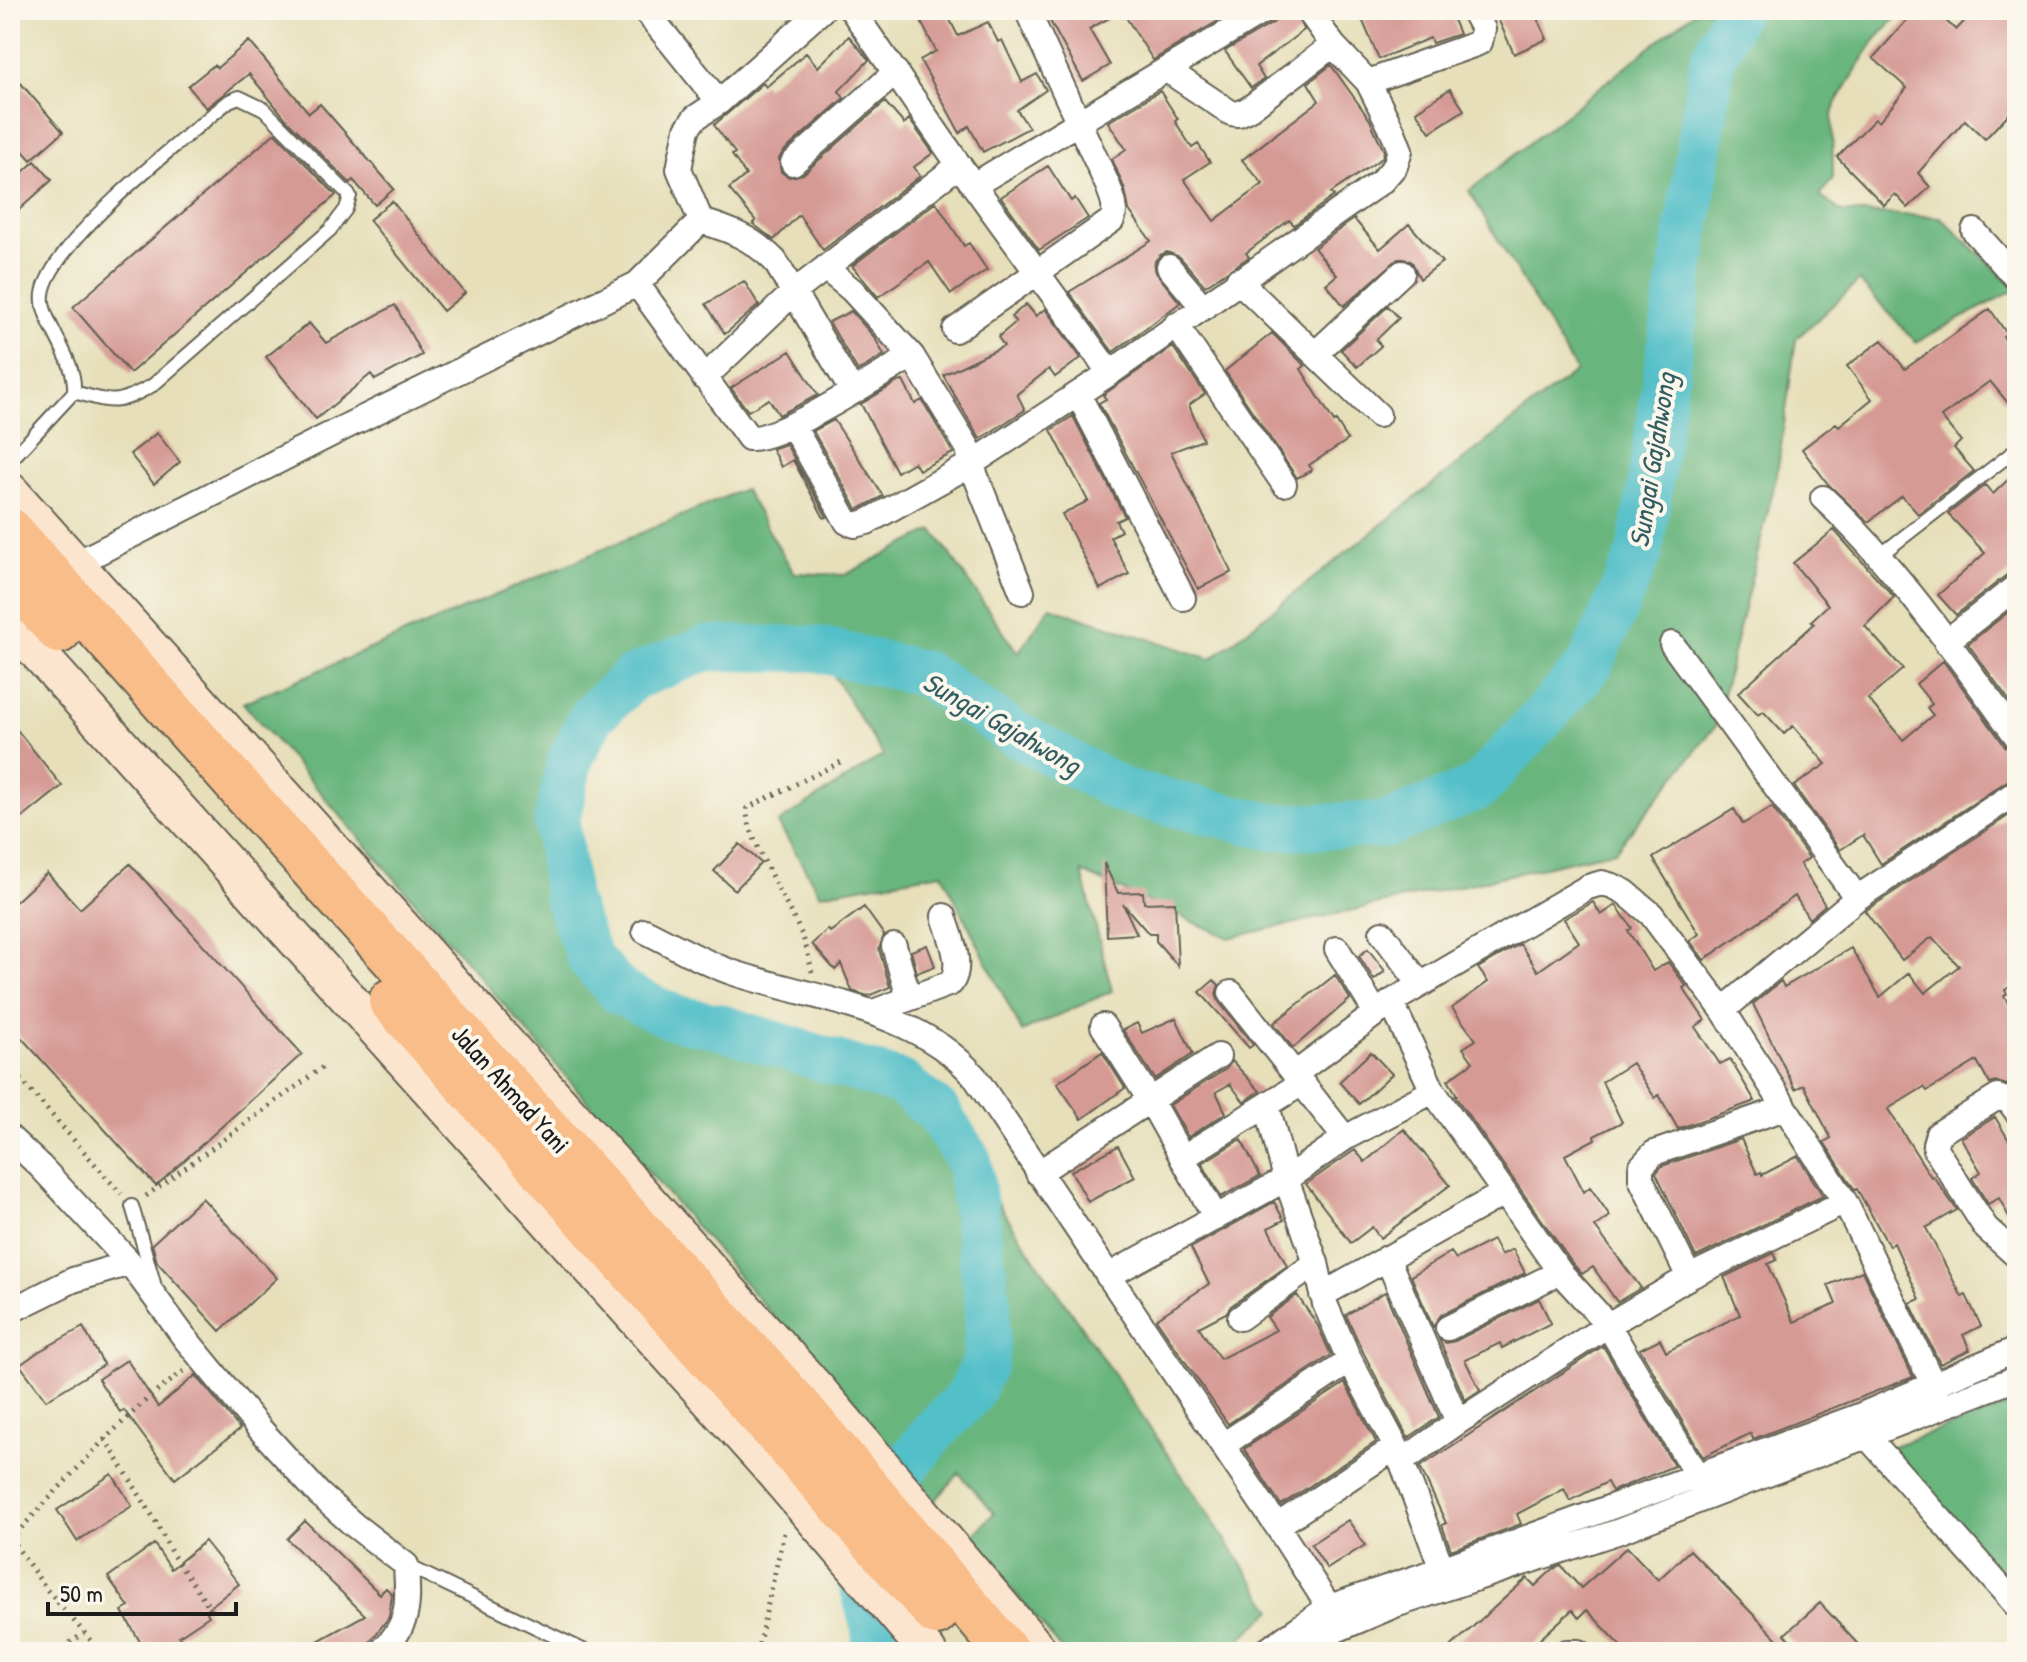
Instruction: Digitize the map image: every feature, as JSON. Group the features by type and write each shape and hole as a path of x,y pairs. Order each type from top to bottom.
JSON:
{"highway":[{"name":"Jalan Ahmad Yani","path":"10,530 180,746"},
{"name":"Jalan Ahmad Yani","path":"10,577 180,746 979,1634"}],"street":[{"path":"645,10 719,102"},
{"path":"701,221 679,169 687,129 695,118 719,102 822,10"},
{"path":"852,10 1110,373"},
{"path":"955,330 1112,220 1115,213 1108,186 1027,10"},
{"path":"793,426 847,522 855,525 892,510 971,464 1110,373 1382,181 1395,166 1400,150 1368,82 1333,45 1308,10"},
{"path":"1368,82 1480,42 1483,29 1473,10"},
{"path":"704,378 794,292 825,268 967,175 1079,124 1250,14"},
{"path":"1167,70 1231,113 1239,114 1333,45"},
{"path":"793,163 896,72"},
{"path":"75,564 637,284 701,221"},
{"path":"701,221 737,232 760,246 775,261 852,391"},
{"path":"1974,231 2017,279"},
{"path":"1169,267 1202,306"},
{"path":"825,268 852,290 912,356 968,448 971,464 1022,592"},
{"path":"1315,354 1402,273"},
{"path":"1238,280 1378,415"},
{"path":"637,284 749,438 767,438 793,426 912,356"},
{"path":"1176,325 1284,484"},
{"path":"1078,394 1183,598"},
{"path":"10,491 75,564 180,746"},
{"path":"1823,498 1879,556 2017,737"},
{"path":"1946,642 2017,586"},
{"path":"10,622 180,746 979,1634"},
{"path":"1672,644 1857,898"},
{"path":"1723,1010 1857,898 2017,792"},
{"path":"1182,1158 1267,1105 1384,1008 1420,984 1588,887 1602,883 1625,892 1651,914 1723,1010 1845,1202 1936,1395"},
{"path":"873,1012 951,983 954,979 956,962 944,916"},
{"path":"645,931 731,972 873,1012 944,1047 961,1060 1223,1445 1329,1607"},
{"path":"1382,933 1420,984"},
{"path":"894,946 909,998"},
{"path":"1337,949 1384,1008 1433,1091 1560,1272 1608,1325 1703,1486"},
{"path":"1231,993 1345,1138"},
{"path":"1103,1026 1150,1100 1216,1218"},
{"path":"1038,1173 1218,1056"},
{"path":"1108,1276 1286,1179 1345,1138 1433,1091"},
{"path":"2017,1112 2009,1101 1998,1097 1938,1134 1935,1144 1986,1228 2017,1256"},
{"path":"1267,1105 1286,1179 1316,1263 1322,1295 1350,1361 1398,1455 1442,1569"},
{"path":"1689,1277 1641,1179 1641,1167 1654,1153 1785,1108"},
{"path":"10,1138 130,1263 160,1306 259,1428 319,1494 406,1565 408,1603 405,1619 398,1636 381,1652"},
{"path":"1322,1295 1504,1193"},
{"path":"1277,1526 1458,1422 1608,1325 1689,1277 1845,1202"},
{"path":"1387,1258 1458,1422"},
{"path":"10,1311 73,1280 130,1263"},
{"path":"1240,1318 1316,1263"},
{"path":"1448,1328 1560,1272"},
{"path":"1265,1652 1329,1607 1703,1486 1936,1395 2017,1349"},
{"path":"1223,1445 1350,1361"},
{"path":"1936,1395 2017,1378"},
{"path":"1862,1425 2017,1606"},
{"path":"1301,1652 1326,1636 1395,1605 1617,1532 1703,1486"},
{"path":"1567,1652 1578,1652"}],"lane":[{"path":"239,97 264,109 350,196 346,209 330,230 153,385 124,402 74,392 70,362 52,327 42,296 49,276 67,248 139,176 229,101 239,97"},
{"path":"10,461 74,392"},
{"path":"1879,556 2017,449"},
{"path":"132,1206 160,1306"},
{"path":"406,1565 587,1652"}],"path":[{"path":"819,997 803,938 746,816 747,808 751,805 841,762"},
{"path":"10,1067 132,1206 323,1067"},
{"path":"101,1652 47,1590 10,1538 147,1399 202,1357"},
{"path":"105,1439 155,1520 172,1554 215,1615"},
{"path":"757,1652 785,1527"},
{"path":"57,1652 84,1633"}],"green space":[{"path":"1697,10 1903,10 1874,41 1837,102 1832,118 1833,178 1820,196 1842,212 1940,217 2017,289 1916,342 1859,281 1796,339 1777,474 1715,727 1615,851 1229,938 1082,872 1112,991 1022,1032 942,873 820,894 778,823 883,755 817,649 632,678 570,760 557,821 621,993 673,1017 718,1026 832,1059 969,1161 1273,1610 1226,1652 1064,1652 970,1539 994,1513 959,1473 934,1502 243,703 744,489 794,573 845,575 933,530 1018,653 1050,607 1211,659 1576,371 1469,191"},
{"path":"2017,1403 2017,1593 1887,1448"}],"building":[{"path":"915,10 945,10 958,36 988,22 998,42 1002,40 1022,82 1037,74 1046,90 1017,110 1029,128 983,152 969,126 960,133 920,60 936,51"},
{"path":"1044,10 1222,10 1226,16 1153,60 1122,11 1089,29 1110,65 1083,81"},
{"path":"1285,10 1293,10 1304,30 1256,66 1264,79 1251,88 1225,51 1273,23"},
{"path":"1358,10 1449,10 1459,34 1432,43 1430,38 1379,59"},
{"path":"1494,10 1534,10 1547,39 1514,54"},
{"path":"1896,10 1934,10 1956,30 1975,10 2017,10 2017,105 1985,139 1965,120 1918,173 1930,187 1908,208 1895,194 1884,205 1837,157 1875,119 1879,122 1907,88 1873,58 1907,20"},
{"path":"849,36 869,60 839,91 844,98 783,152 779,159 781,172 789,177 803,174 885,102 904,124 909,119 933,153 914,167 920,176 823,250 799,215 774,240 753,224 756,221 729,189 746,175 732,155 735,153 714,125 763,83 766,87 806,53 818,67"},
{"path":"249,41 309,113 320,104 394,189 375,205 353,180 350,183 286,119 249,74 206,108 188,86 214,65 217,68"},
{"path":"1331,65 1370,120 1384,151 1382,158 1331,193 1334,196 1294,225 1289,220 1246,253 1249,257 1205,286 1180,257 1167,252 1160,255 1155,261 1154,270 1180,303 1113,352 1069,292 1151,241 1129,210 1125,190 1112,159 1126,149 1108,122 1160,91 1192,148 1198,144 1210,162 1184,179 1214,221 1263,184 1242,160 1319,101 1308,83"},
{"path":"10,71 63,132 31,160 10,136"},
{"path":"1450,89 1464,110 1430,132 1416,111"},
{"path":"275,133 336,195 130,373 73,307"},
{"path":"35,161 52,180 10,218 10,184"},
{"path":"1048,166 1071,201 1075,198 1088,218 1039,250 1001,197"},
{"path":"392,201 465,293 443,311 369,220"},
{"path":"936,202 964,246 969,243 987,270 951,294 929,262 878,297 852,266"},
{"path":"1354,219 1380,249 1409,224 1442,262 1420,279 1412,262 1398,259 1344,306 1326,284 1337,275 1314,248"},
{"path":"744,281 759,305 725,334 706,304"},
{"path":"1026,304 1036,316 1045,309 1081,358 1055,377 1049,369 1017,394 1025,410 980,439 943,375 1004,346 998,337 1016,322 1011,317"},
{"path":"395,305 422,355 375,380 371,374 316,419 266,357 309,323 326,343"},
{"path":"1388,306 1399,318 1376,340 1381,346 1357,367 1341,350"},
{"path":"1990,309 2007,334 2003,337 2017,356 2017,414 1990,381 1941,417 1961,441 1954,448 1974,471 1918,514 1902,496 1868,522 1828,484 1802,449 1836,423 1839,426 1872,399 1847,366 1882,340 1905,369"},
{"path":"851,311 875,338 884,355 858,371 829,322"},
{"path":"1272,333 1305,366 1301,369 1348,440 1309,465 1312,470 1297,478 1225,371"},
{"path":"1173,347 1205,394 1189,405 1203,440 1171,452 1232,572 1198,589 1099,403 1106,399 1103,395"},
{"path":"790,351 818,395 779,415 769,399 748,411 731,388"},
{"path":"903,381 915,404 922,400 953,453 919,470 914,462 897,472 861,404"},
{"path":"1073,416 1125,517 1116,521 1121,531 1110,537 1129,574 1100,589 1062,514 1088,501 1051,430"},
{"path":"834,420 883,496 861,508 857,509 813,431"},
{"path":"157,433 180,462 154,484 130,454"},
{"path":"786,444 827,517 824,518 793,460 781,467 772,449"},
{"path":"2017,471 2017,571 2008,574 1956,615 1938,595 1985,553 1948,514 1985,485 1993,494"},
{"path":"1834,530 1894,597 1865,626 1903,669 1868,699 1903,740 1933,715 1927,708 1932,704 1916,684 1943,661 2005,746 2017,752 2017,777 1881,864 1863,835 1840,850 1794,786 1826,764 1793,726 1784,734 1763,711 1758,715 1738,693 1814,624 1811,621 1828,605 1793,563"},
{"path":"2017,605 2017,711 1968,644"},
{"path":"10,721 62,786 10,828"},
{"path":"1772,807 1809,858 1800,864 1825,905 1809,919 1795,896 1704,960 1690,941 1699,934 1653,858 1734,809 1743,824"},
{"path":"2017,810 2017,981 2005,990 2007,994 2004,996 2017,1020 2017,1082 2010,1086 1997,1082 1990,1084 1977,1061 1927,1091 1924,1087 1888,1109 1931,1177 1957,1210 1926,1228 1981,1326 1963,1335 1970,1350 1940,1364 1910,1303 1920,1299 1894,1243 1889,1246 1857,1189 1824,1142 1831,1138 1804,1085 1795,1089 1753,1004 1781,981 1784,987 1851,948 1880,997 1909,973 1925,993 1959,966 1932,937 1902,960 1865,911"},
{"path":"740,844 761,863 735,890 714,871"},
{"path":"1104,863 1118,893 1143,892 1144,903 1175,902 1178,966 1156,941 1156,934 1149,934 1123,904 1137,934 1107,936"},
{"path":"130,864 302,1054 156,1186 10,1025 10,907 47,873 80,909"},
{"path":"1593,902 1601,915 1616,905 1632,928 1628,931 1653,971 1668,962 1705,1020 1695,1027 1720,1064 1730,1059 1755,1101 1678,1129 1659,1095 1655,1098 1632,1063 1602,1082 1622,1122 1565,1155 1584,1192 1590,1187 1610,1216 1595,1227 1641,1288 1617,1302 1593,1267 1582,1274 1572,1263 1455,1096 1448,1080 1473,1062 1463,1048 1476,1040 1452,1008 1488,982 1478,968 1520,944 1538,971 1579,942 1564,919"},
{"path":"864,907 884,935 879,949 890,987 868,996 852,991 841,964 835,970 812,944 828,929 830,932"},
{"path":"927,945 935,966 917,973 911,951"},
{"path":"1368,949 1385,971 1374,980 1359,956"},
{"path":"1335,975 1350,999 1293,1048 1274,1023"},
{"path":"1214,980 1219,985 1216,994 1219,1002 1253,1045 1249,1048 1200,992"},
{"path":"1176,1018 1193,1054 1155,1079 1123,1030 1137,1023 1142,1033"},
{"path":"1102,1052 1125,1088 1082,1119 1057,1083"},
{"path":"1371,1052 1392,1074 1359,1104 1339,1082"},
{"path":"1232,1061 1260,1091 1244,1102 1230,1084 1216,1092 1226,1113 1188,1137 1170,1105 1226,1069"},
{"path":"1995,1117 2017,1154 2017,1232 1999,1198 1988,1204 1972,1178 1981,1172 1961,1138"},
{"path":"1404,1129 1450,1185 1380,1238 1372,1227 1351,1243 1306,1184 1355,1150 1365,1162"},
{"path":"1241,1139 1260,1176 1221,1197 1202,1163"},
{"path":"1741,1139 1757,1174 1761,1172 1762,1175 1798,1156 1823,1196 1696,1257 1656,1173 1662,1166"},
{"path":"1118,1146 1135,1177 1088,1202 1071,1171"},
{"path":"202,1198 277,1278 220,1331 157,1262 152,1244"},
{"path":"1274,1202 1284,1220 1268,1228 1287,1266 1231,1306 1226,1313 1199,1327 1220,1359 1276,1330 1267,1317 1297,1295 1318,1326 1331,1355 1228,1424 1156,1319 1209,1284 1191,1248"},
{"path":"1493,1240 1501,1255 1513,1249 1525,1273 1441,1315 1433,1327 1411,1276 1451,1252 1456,1259"},
{"path":"1774,1253 1777,1260 1768,1264 1794,1322 1836,1304 1828,1285 1862,1271 1913,1377 1753,1439 1751,1433 1703,1457 1640,1349 1660,1339 1666,1352 1740,1315 1724,1277"},
{"path":"1385,1292 1439,1417 1408,1438 1346,1315"},
{"path":"1539,1299 1551,1323 1502,1348 1500,1343 1465,1360 1480,1390 1465,1400 1439,1339 1446,1343 1455,1341"},
{"path":"83,1327 104,1365 46,1400 20,1365"},
{"path":"1603,1346 1674,1466 1612,1491 1607,1482 1570,1501 1564,1489 1517,1514 1521,1524 1451,1550 1442,1525 1446,1523 1420,1467"},
{"path":"127,1360 158,1407 196,1375 240,1429 175,1479 124,1410 120,1412 98,1379"},
{"path":"1345,1383 1376,1442 1281,1505 1244,1449"},
{"path":"112,1474 132,1506 77,1541 57,1510"},
{"path":"1348,1520 1365,1545 1327,1569 1311,1544"},
{"path":"305,1521 380,1594 386,1588 392,1594 389,1617 366,1652 298,1652 365,1615 287,1539"},
{"path":"205,1541 239,1584 206,1610 209,1616 179,1636 188,1652 146,1652 122,1611 129,1607 108,1577 154,1544 171,1569"},
{"path":"1627,1547 1658,1580 1690,1550 1790,1652 1627,1652 1587,1610 1579,1618 1572,1610 1526,1652 1445,1652 1527,1578 1535,1586 1553,1569 1561,1566 1581,1588"},
{"path":"1820,1603 1865,1652 1801,1652 1785,1634"}],"waterway":[{"name":"Sungai Gajahwong","path":"876,1652 874,1628 857,1568 865,1518 934,1431 969,1396 986,1359 988,1305 969,1161 937,1111 901,1083 717,1026 673,1017 621,993 590,959 567,900 557,821 570,760 592,716 632,678 707,648 817,649 925,674 1009,730 1124,792 1273,827 1385,825 1479,787 1590,665 1640,552 1712,61 1736,10"}]}
